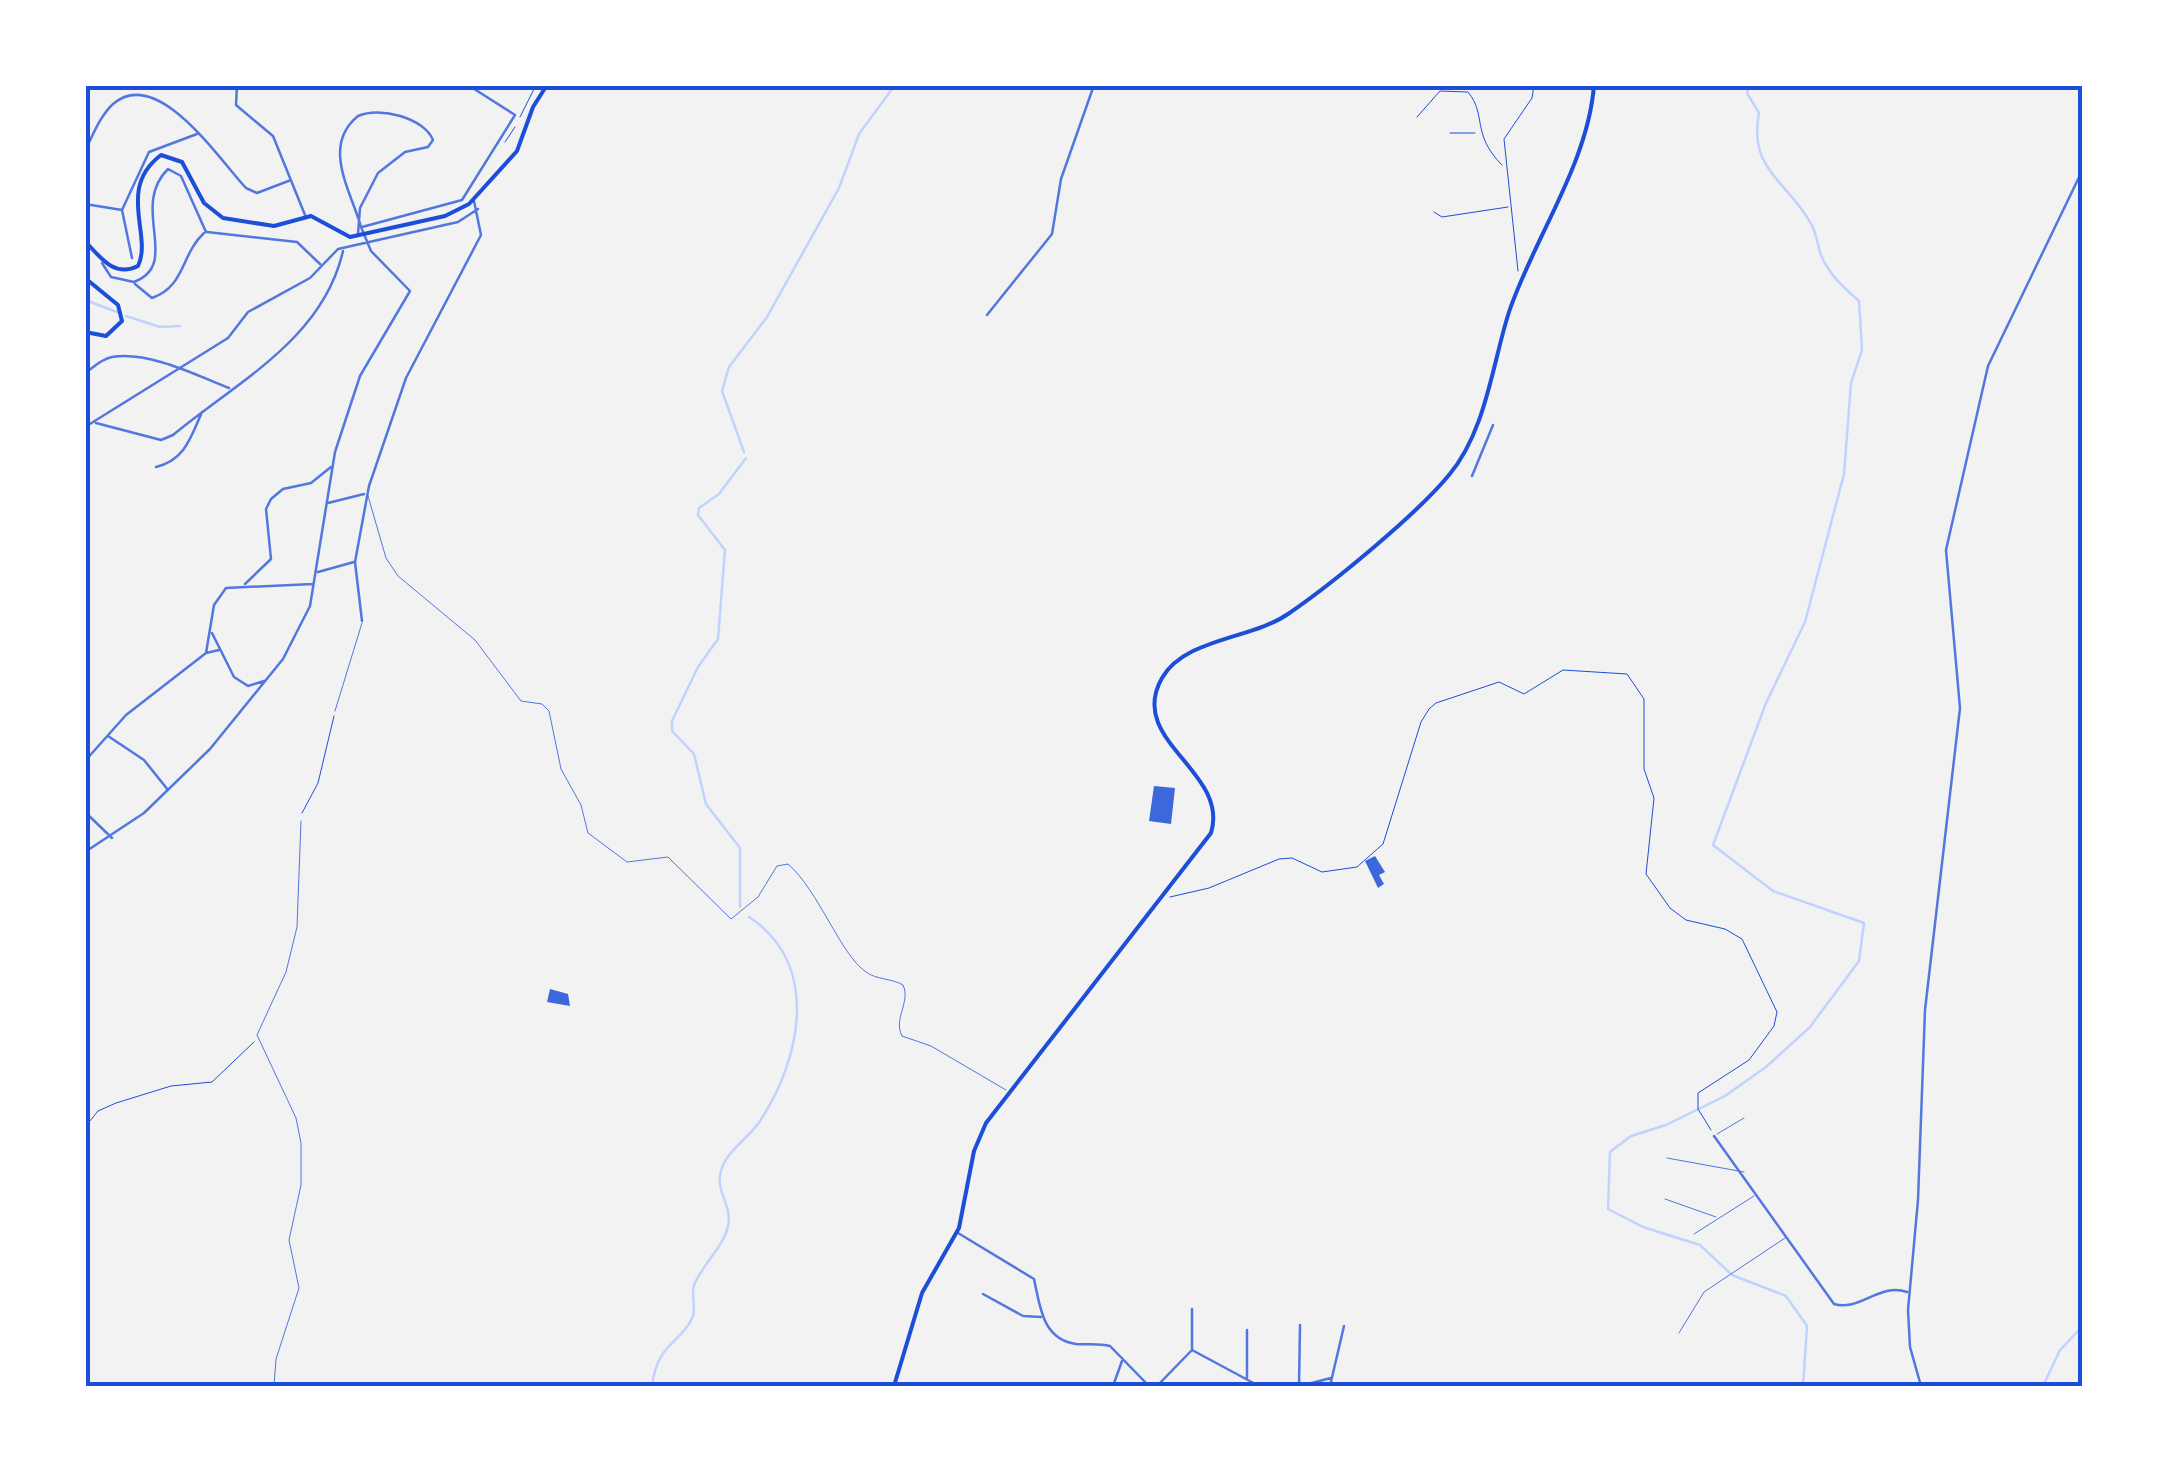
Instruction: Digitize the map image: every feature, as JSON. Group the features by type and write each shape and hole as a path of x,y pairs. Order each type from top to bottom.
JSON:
{"main road":[{"path":"85,241 103,260 124,270 141,262 136,204 146,173 161,155 182,162 204,203 223,218 274,226 306,216 355,237 452,214 474,200 517,150 532,107 547,85"},
{"path":"894,1386 922,1293 957,1232 977,1141 1010,1091 1207,841 1214,815 1206,788 1156,720 1154,704 1162,678 1183,657 1257,631 1289,614 1449,476 1472,435 1510,310 1588,121 1594,85"},
{"path":"85,278 118,305 122,322 106,336 85,332"}],"street":[{"path":"237,85 236,105 274,136 306,216"},
{"path":"361,228 451,206 467,195 515,115 468,85"},
{"path":"520,85 526,88"},
{"path":"987,315 1052,234 1061,179 1085,100 1094,85"},
{"path":"85,151 109,108 126,96 157,100 199,134 246,188 257,193 291,180"},
{"path":"85,852 112,838 168,790 254,700 304,617 317,572 332,466 360,376 410,290 368,244 368,235 361,228 340,164 340,147 358,116 393,113 428,131 433,140 428,147 405,152 378,173 360,208 361,228 355,237 358,246"},
{"path":"132,258 122,210 148,152 199,134"},
{"path":"134,282 154,268 157,258 149,210 159,179 168,169 182,176 206,232"},
{"path":"1920,1386 1909,1341 1909,1292 1917,1220 1925,1010 1959,730 1959,676 1945,576 1946,550 1988,366 2082,170"},
{"path":"362,621 356,562 367,493 406,378 481,236 474,200"},
{"path":"85,204 122,210"},
{"path":"85,427 228,338 248,312 290,292 343,248 458,222 478,209"},
{"path":"103,260 103,270 110,276 134,282 140,292 152,298 176,285 188,254 206,232"},
{"path":"206,232 296,242 322,266"},
{"path":"95,423 161,440 284,351 324,304 336,283 343,248"},
{"path":"85,373 101,360 125,356 180,369 230,388"},
{"path":"156,467 176,460 184,452 202,410"},
{"path":"1472,476 1493,424"},
{"path":"246,584 271,559 266,509 270,498 283,488 311,483 332,466"},
{"path":"327,503 367,493"},
{"path":"317,572 356,562"},
{"path":"206,654 219,595 230,586 314,584"},
{"path":"212,632 236,679 248,686 254,700"},
{"path":"85,761 126,715 206,654 219,650"},
{"path":"248,686 268,680"},
{"path":"107,735 144,760 168,790"},
{"path":"85,812 112,838"},
{"path":"1714,1136 1838,1306 1892,1288 1909,1292"},
{"path":"957,1232 1034,1278 1042,1316 1056,1336 1069,1343 1110,1346 1149,1386"},
{"path":"983,1294 1023,1316 1042,1316"},
{"path":"1157,1386 1192,1350 1192,1308"},
{"path":"1300,1325 1299,1386 1332,1378"},
{"path":"1330,1386 1344,1326"},
{"path":"1247,1380 1248,1330"},
{"path":"1192,1350 1259,1386"},
{"path":"1112,1386 1123,1360"}],"lane":[{"path":"367,493 386,558 398,576 475,640 521,700 542,704 549,712 560,768 581,805 588,833 627,862 668,857 730,919 758,896 777,866 788,864 831,919 856,963 870,974 903,984 907,996 898,1028 902,1036 930,1046 1010,1091"},
{"path":"336,711 362,621"},
{"path":"274,1386 276,1358 300,1288 289,1240 301,1185 301,1143 296,1118 257,1035 286,972 297,927 301,821"},
{"path":"1714,1136 1744,1118"},
{"path":"1667,1158 1744,1172"},
{"path":"1694,1234 1755,1195"},
{"path":"1666,1199 1719,1218"},
{"path":"1678,1332 1704,1292 1785,1238"}],"path":[{"path":"1518,272 1504,139 1532,98 1534,85"},
{"path":"1418,117 1440,91 1468,92 1477,113 1478,134 1505,167"},
{"path":"1450,133 1478,134"},
{"path":"1434,212 1442,217 1511,206"},
{"path":"1162,899 1209,888 1279,859 1292,858 1322,872 1357,867 1383,844 1421,722 1432,705 1492,683 1505,684 1524,694 1555,672 1596,670 1627,674 1643,694 1644,769 1654,798 1645,869 1668,905 1692,924 1725,929 1742,939 1777,1012 1774,1026 1749,1060 1698,1094 1698,1110 1714,1136"},
{"path":"301,821 320,776 336,711"},
{"path":"85,1126 98,1111 116,1103 171,1086 212,1082 250,1048 257,1035"}],"building":[{"path":"1154,786 1175,788 1171,824 1149,821"},
{"path":"1375,856 1385,872 1379,875 1384,884 1378,888 1365,861"},
{"path":"550,989 568,994 570,1006 547,1002"}],"waterway":[{"path":"744,452 722,391 729,367 767,317 839,188 859,134 895,85"},
{"path":"1749,85 1747,93 1759,113 1757,132 1764,161 1810,222 1831,273 1859,301 1862,350 1851,383 1844,474 1805,622 1766,703 1713,845 1773,891 1864,923 1859,961 1810,1027 1766,1067 1725,1096 1666,1125 1631,1136 1610,1152 1608,1209 1643,1227 1700,1245 1732,1275 1786,1296 1807,1326 1803,1386"},
{"path":"85,300 117,312"},
{"path":"126,316 160,327 180,326"},
{"path":"740,907 740,848 706,804 694,754 672,731 672,721 698,667 718,639 725,550 698,515 699,508 719,494 746,458"},
{"path":"652,1386 659,1360 689,1325 694,1285 726,1233 729,1218 720,1183 722,1168 756,1127 774,1096 794,1042 795,986 787,960 772,937 749,917"},
{"path":"2043,1386 2060,1350 2082,1327"}]}
